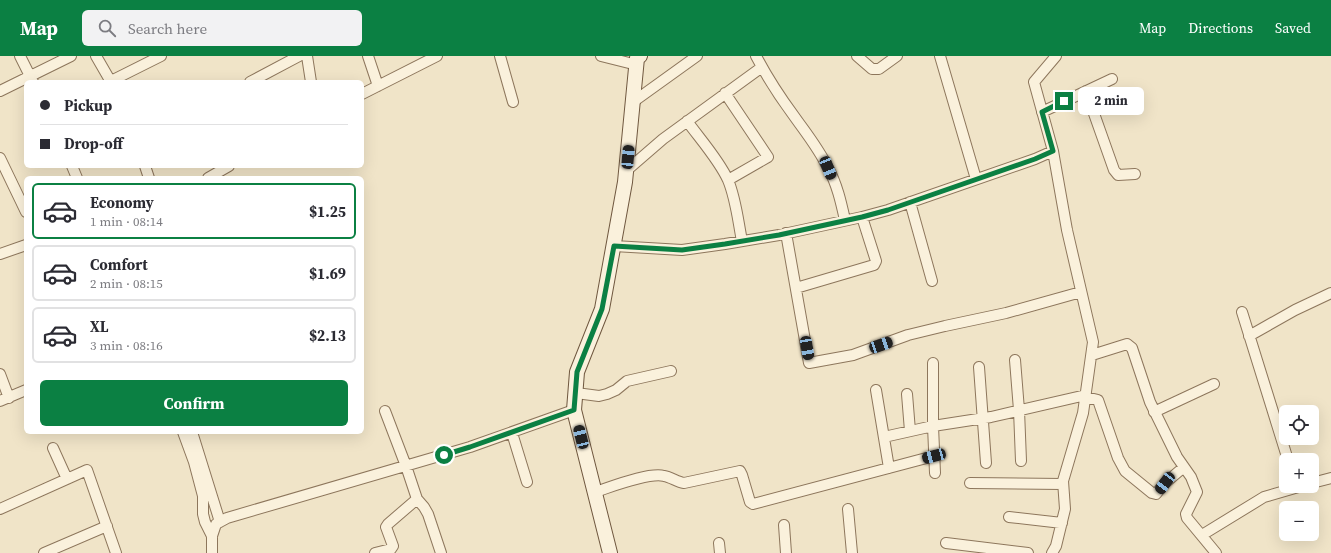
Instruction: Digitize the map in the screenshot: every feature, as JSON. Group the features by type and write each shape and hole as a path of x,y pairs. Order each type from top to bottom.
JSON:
{"street":[{"path":"20,56 32,79 71,56"},
{"path":"96,56 110,80"},
{"path":"113,80 161,56"},
{"path":"254,80 299,56"},
{"path":"307,56 311,80"},
{"path":"368,56 378,86"},
{"path":"364,93 436,56"},
{"path":"500,56 513,102"},
{"path":"601,56 637,59 626,170 614,246 602,309 577,372 574,410 610,553"},
{"path":"633,102 697,56"},
{"path":"857,56 872,69 879,69 897,56"},
{"path":"940,56 976,179"},
{"path":"1052,553 1056,546 1065,509 1063,481 1083,413 1093,342 1067,230 1053,151 1034,82 1056,56"},
{"path":"626,170 663,139 725,93 758,59 794,117 811,139 828,168 840,196 845,220"},
{"path":"1042,112 1112,79"},
{"path":"0,91 24,82"},
{"path":"1086,91 1114,170 1118,175 1135,174"},
{"path":"725,93 768,157 728,180"},
{"path":"687,121 717,162 728,180 735,204 742,241"},
{"path":"614,246 682,250 786,233 862,217 888,210 1035,159 1053,151"},
{"path":"0,158 24,208"},
{"path":"212,176 226,168"},
{"path":"910,202 932,281"},
{"path":"796,288 874,265 876,261 862,217"},
{"path":"786,233 809,363 853,355 908,335 1006,313 1081,292"},
{"path":"0,254 24,246"},
{"path":"1249,336 1294,310 1331,293"},
{"path":"1242,312 1286,453"},
{"path":"1092,355 1127,344 1132,348 1154,412 1177,457 1191,477 1197,492 1186,514 1187,518 1216,553"},
{"path":"1015,360 1021,461"},
{"path":"933,363 935,473"},
{"path":"979,367 986,463"},
{"path":"576,393 599,396 616,390 627,381 671,371"},
{"path":"0,374 4,400 24,391"},
{"path":"1154,412 1214,384"},
{"path":"876,390 889,468"},
{"path":"907,394 910,431"},
{"path":"884,437 933,426 983,418 1085,397 1098,400 1118,458 1125,471 1152,494 1156,494 1165,483 1184,467"},
{"path":"212,553 212,536 216,524 227,518 470,447 574,410"},
{"path":"385,411 417,500 428,514 441,553"},
{"path":"512,433 527,482"},
{"path":"184,434 194,462 203,496 203,514 205,522 212,536"},
{"path":"193,434 220,522"},
{"path":"53,448 67,479"},
{"path":"595,492 653,475 665,476 684,483 740,471 750,502 753,504 934,456"},
{"path":"0,509 87,470 116,553"},
{"path":"1319,481 1331,478"},
{"path":"970,483 1063,484"},
{"path":"1202,535 1264,497 1279,493"},
{"path":"375,553 393,546 386,527 417,500"},
{"path":"848,509 852,553"},
{"path":"1009,517 1062,523"},
{"path":"784,525 786,553"},
{"path":"44,553 107,526"},
{"path":"946,543 1028,553"}],"route":[{"path":"444,455 574,410 577,372 602,309 614,246 682,250 779,235 888,210 1035,159 1053,151 1042,112 1064,101"}]}
